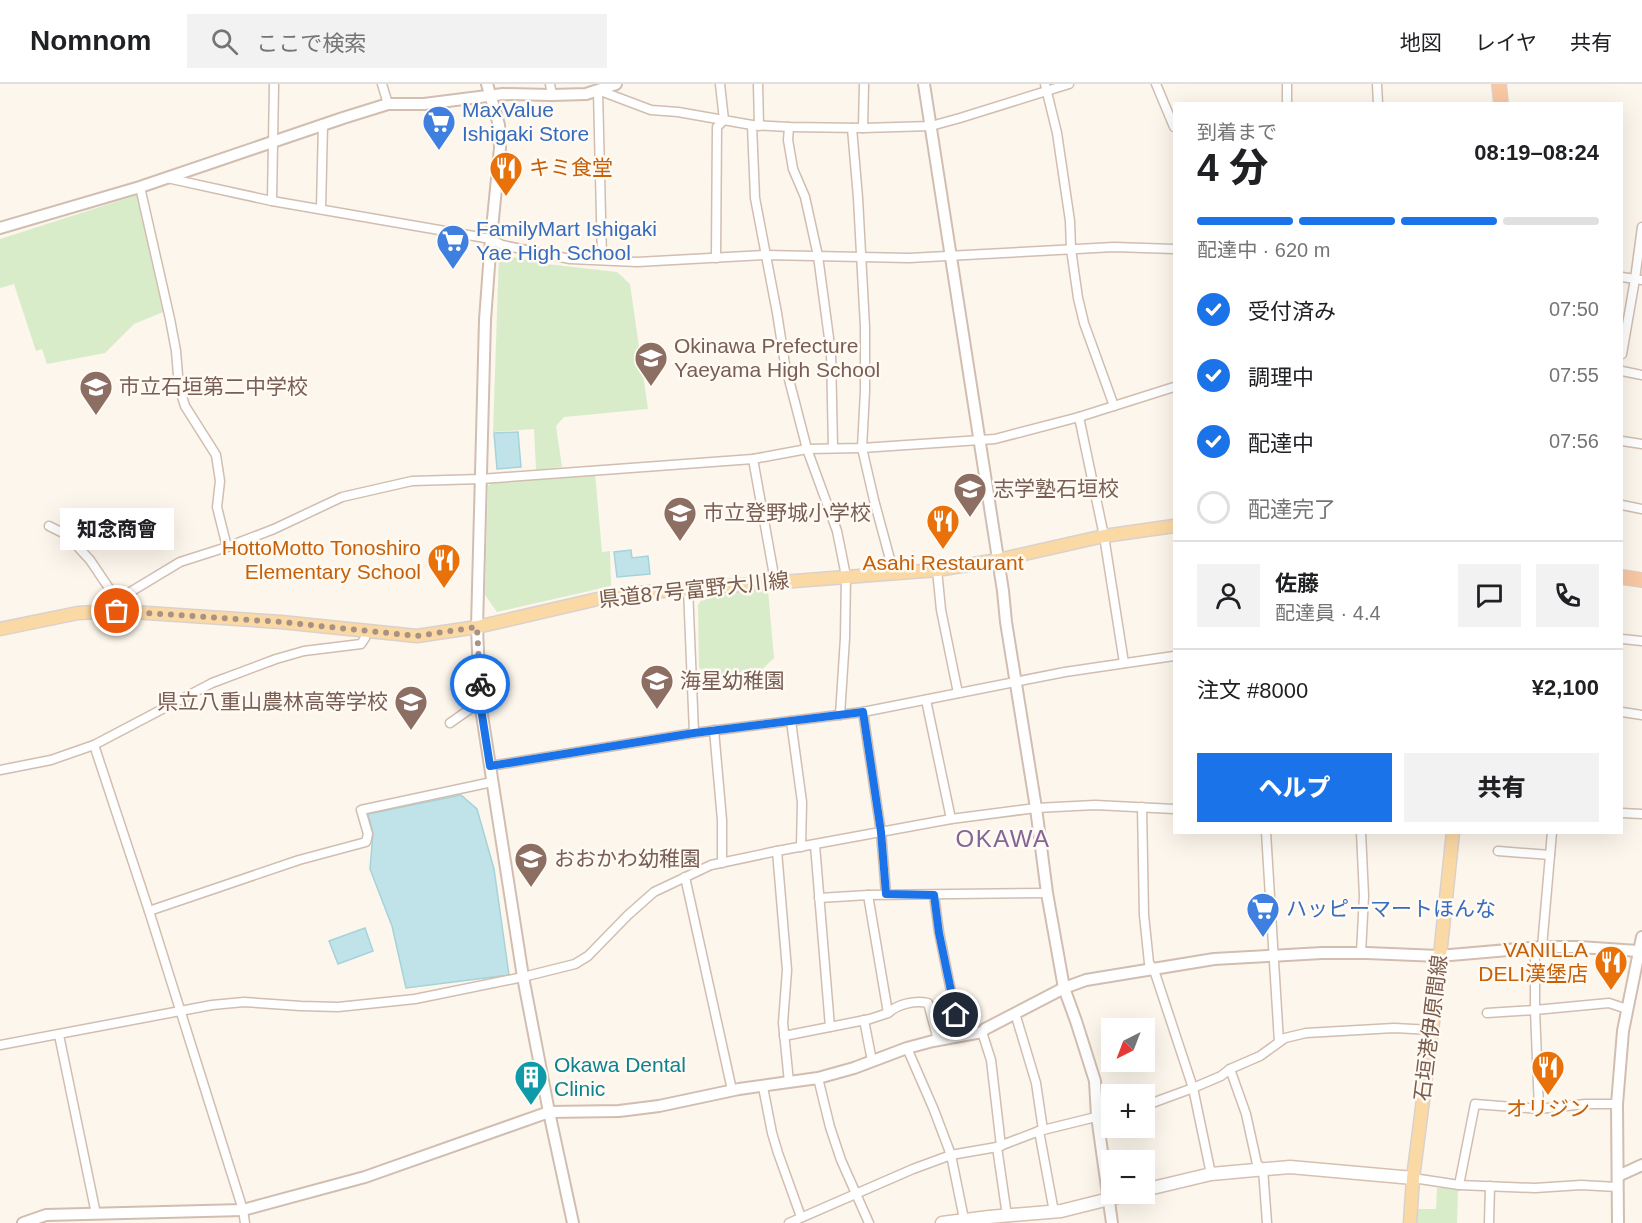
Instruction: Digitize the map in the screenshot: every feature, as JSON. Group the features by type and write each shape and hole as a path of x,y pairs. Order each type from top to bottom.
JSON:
{"highway":[{"path":"1499,84 1501,102"},
{"path":"1623,577 1642,580"}],"main road":[{"name":"県道87号富野大川線","path":"0,629 117,606 417,636 477,627 602,598 688,588 937,570 998,560 1104,536 1173,526"},
{"name":"石垣港伊原間線","path":"1410,1223 1413,1178 1432,1030 1453,834"},
{"path":"1155,1187 1211,1174 1290,1167 1413,1178"},
{"path":"942,1223 964,1219 1054,1212 1101,1202"}],"street":[{"path":"272,201 274,84"},
{"path":"382,84 388,104"},
{"path":"486,84 499,125 500,147 490,239 485,320 477,627 480,702 523,977 573,1223"},
{"path":"0,228 140,187 388,104 424,104 551,90 586,94 616,84"},
{"path":"720,84 724,120"},
{"path":"758,84 755,198 785,364 807,449 837,531 846,576 840,715"},
{"path":"863,128 864,84"},
{"path":"924,84 1047,892 1064,988 1077,1021 1095,1081 1103,1150"},
{"path":"598,90 651,110 678,112 756,126 863,128 931,126 1046,87 1069,84"},
{"path":"1156,84 1173,126"},
{"path":"1287,84 1287,102"},
{"path":"1377,84 1378,102"},
{"path":"1046,87 1059,144 1078,298 1084,323 1114,406"},
{"path":"598,90 602,259"},
{"path":"716,258 717,127 724,120"},
{"path":"321,209 323,124"},
{"path":"789,128 788,140 793,169 805,197 818,256 831,353 833,448"},
{"path":"852,128 866,327 866,391 862,448 894,574"},
{"path":"166,178 272,201 490,239 502,245 570,259 637,262 766,255 909,258 1114,247 1173,249"},
{"path":"140,187 170,319 179,387 185,406 216,455 220,481 217,507 227,547"},
{"path":"1623,350 1639,280 1642,227"},
{"path":"1623,277 1639,280"},
{"path":"1623,371 1642,375"},
{"path":"49,526 66,535 90,560 117,606 180,562 274,529 342,497 412,481 753,459 807,449 862,448 995,439 1079,417 1173,387"},
{"path":"1079,417 1104,536 1124,663"},
{"path":"1623,441 1642,444"},
{"path":"753,459 776,581"},
{"path":"1623,505 1642,509"},
{"path":"937,570 941,610 958,693"},
{"path":"688,588 694,733"},
{"path":"0,770 51,760 94,745 212,683 276,659 304,651 361,644 365,638 365,631"},
{"path":"1623,639 1642,641"},
{"path":"490,766 714,730 863,712 1065,672 1173,656"},
{"path":"926,700 951,819"},
{"path":"450,723 480,702"},
{"path":"863,712 881,832 886,894"},
{"path":"1623,712 1642,715"},
{"path":"791,721 802,802 801,848"},
{"path":"714,730 721,811 722,863"},
{"path":"94,745 149,911 243,1210 245,1223"},
{"path":"149,911 300,860 366,842 368,834 361,810 492,782"},
{"path":"0,1045 212,1005 244,1002 301,1006 354,1006 415,999 523,977 575,964 588,956 654,892 711,865 777,851 951,819 1036,808 1095,805 1173,809"},
{"path":"1142,807 1144,915 1149,963 1154,970 1193,1088 1211,1174"},
{"path":"1623,813 1642,814"},
{"path":"1266,834 1279,1042"},
{"path":"1361,834 1364,896 1361,953"},
{"path":"1539,1109 1535,1010 1539,948 1552,834"},
{"path":"815,845 830,1027"},
{"path":"777,851 787,970 783,1001 789,1082"},
{"path":"1498,851 1550,855"},
{"path":"685,877 732,1090"},
{"path":"819,898 886,894 1047,892"},
{"path":"868,895 888,1013"},
{"path":"934,895 939,933 960,1036"},
{"path":"1618,1223 1617,1104 1623,1031 1642,937"},
{"path":"23,1223 46,1215 243,1210 365,1177 549,1112 619,1111 659,1106 732,1090 818,1078 907,1048 982,1032 1064,988 1086,980 1214,959 1273,955 1361,953 1439,956 1579,947 1638,951"},
{"path":"784,1036 864,1020 919,1001 928,1003 938,1040"},
{"path":"1487,1013 1610,1003 1627,1009"},
{"path":"1015,1013 1036,1083 1054,1212"},
{"path":"864,1020 872,1061"},
{"path":"1155,1102 1221,1076 1230,1069 1260,1056 1285,1038 1306,1033 1394,1028 1432,1030"},
{"path":"982,1032 990,1059 1007,1216"},
{"path":"59,1035 96,1214"},
{"path":"907,1048 951,1155 964,1219"},
{"path":"1230,1069 1245,1114 1257,1164 1263,1169 1267,1223"},
{"path":"818,1078 841,1160 868,1223"},
{"path":"763,1087 772,1133 801,1217"},
{"path":"1459,1185 1476,1104 1539,1109 1585,1104 1617,1104"},
{"path":"789,1223 951,1155 999,1146 1041,1130 1101,1115"},
{"path":"1413,1178 1459,1185 1535,1188 1617,1181 1642,1165"},
{"path":"1489,1223 1490,1186"},
{"path":"1110,1204 1112,1223"}],"green space":[{"path":"137,195 163,312 134,324 105,353 47,364 42,349 36,351 14,284 0,288 0,239"},
{"path":"499,254 547,264 617,272 630,284 648,409 564,417 556,426 562,467 536,470 534,429 493,432"},
{"path":"595,473 602,552 610,551 611,586 497,612 485,595 488,486 491,483"},
{"path":"768,590 774,658 756,675 717,678 699,668 698,605 704,596"},
{"path":"1437,1188 1458,1188 1457,1223 1417,1223 1417,1209 1436,1209"}],"water":[{"path":"518,432 521,467 497,469 494,433"},
{"path":"631,550 632,558 648,556 650,574 617,577 614,552"},
{"path":"461,795 477,809 494,869 509,975 406,988 392,926 370,869 373,833 368,814"},
{"path":"365,928 373,951 338,964 329,941"}],"way so far":[{"path":"117,611 281,622 417,636 477,627 480,684"}],"place":[{"name":"MaxValue Ishigaki Store","path":"439,151"},
{"name":"キミ食堂","path":"506,197"},
{"name":"FamilyMart Ishigaki Yae High School","path":"453,270"},
{"name":"Okinawa Prefecture Yaeyama High School","path":"651,387"},
{"name":"市立石垣第二中学校","path":"96,416"},
{"name":"志学塾石垣校","path":"970,518"},
{"name":"市立登野城小学校","path":"680,542"},
{"name":"Asahi Restaurant","path":"943,550"},
{"name":"HottoMotto Tonoshiro Elementary School","path":"444,589"},
{"name":"知念商會","path":"117,611"},
{"name":"海星幼稚園","path":"657,710"},
{"name":"県立八重山農林高等学校","path":"411,731"},
{"name":"おおかわ幼稚園","path":"531,888"},
{"name":"ハッピーマートほんな","path":"1263,938"},
{"name":"VANILLA DELI漢堡店","path":"1611,991"},
{"name":"オリジン","path":"1548,1096"},
{"name":"Okawa Dental Clinic","path":"531,1106"}],"district":[{"name":"OKAWA","path":"1003,839"}],"route":[{"path":"480,684 480,702 490,766 694,733 863,712 881,832 886,894 934,895 939,933 956,1015"}]}
